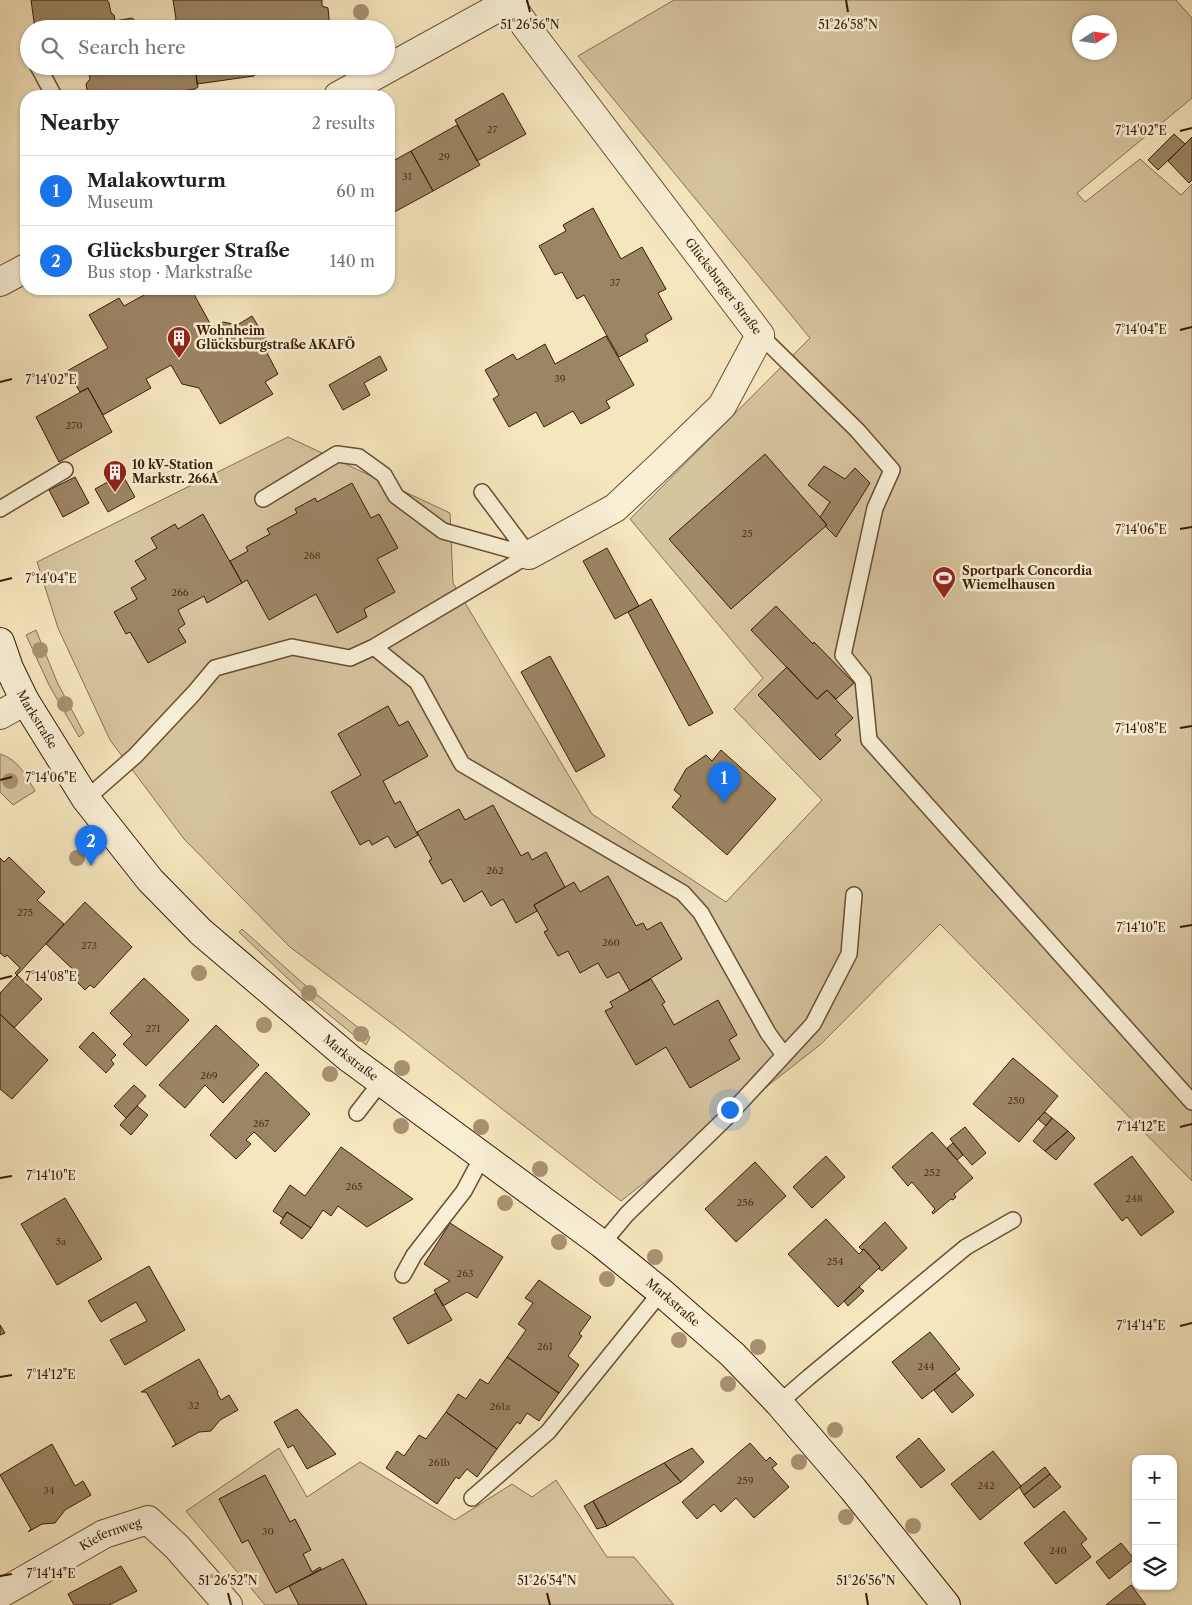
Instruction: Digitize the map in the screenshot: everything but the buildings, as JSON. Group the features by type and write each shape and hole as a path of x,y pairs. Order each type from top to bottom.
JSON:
{"main road":[{"name":"Glücksburger Straße","path":"395,65 510,1 527,28 760,334 722,406 615,508 529,555"},
{"name":"Glücksburger Straße","path":"349,90 376,75"},
{"path":"0,282 20,271"},
{"name":"Markstraße","path":"0,642 9,668 25,701 86,799 150,880 201,932 349,1058 602,1244 661,1292 733,1355 780,1403 853,1489 946,1605"},
{"path":"0,716 25,701"},
{"name":"Kiefernweg","path":"0,1594 104,1534 148,1520 177,1547 228,1605"}],"lane":[{"path":"43,75 51,90"},
{"path":"760,334 857,430 892,470 875,508 842,655 863,680 869,740 1192,1102"},
{"path":"263,499 337,454 359,457 384,475 396,496 443,531 529,555"},
{"path":"0,509 65,470"},
{"path":"482,492 529,555"},
{"path":"86,799 135,756 215,668 292,647 350,658 374,647 529,555"},
{"path":"374,647 417,682 462,764 683,893 701,913 768,1033 784,1054"},
{"path":"602,1244 628,1214 727,1116 813,1024 849,954 854,894"},
{"path":"356,1114 382,1082"},
{"path":"403,1275 414,1255 464,1191 482,1157"},
{"path":"780,1403 966,1248 1013,1220"},
{"path":"472,1498 548,1432 661,1292"}],"shaded area":[{"path":"674,0 1176,0 1192,18 1192,98 1077,193 1085,202 1140,159 1181,195 1192,184 1192,1181 940,924 821,1044 621,1201 290,947 184,839 110,740 58,628 37,562 288,437 450,513 453,583 592,814 726,902 822,800 734,709 763,678 630,519 810,338 578,56"},
{"path":"36,630 57,682 84,733 79,737 49,685 26,635"},
{"path":"0,754 17,764 35,791 13,805 0,792"},
{"path":"242,929 306,986 370,1037 366,1045 305,995 239,932"},
{"path":"279,1448 307,1497 360,1462 455,1520 512,1484 532,1497 556,1480 607,1557 634,1557 674,1605 265,1605 186,1511"}],"place":[{"name":"Wohnheim Glücksburgstraße AKAFÖ","path":"179,359"},
{"name":"10 kV-Station Markstr. 266A","path":"115,493"},
{"name":"Sportpark Concordia Wiemelhausen","path":"944,599"},
{"name":"Malakowturm","path":"724,803"},
{"name":"Glücksburger Straße","path":"91,866"}]}
